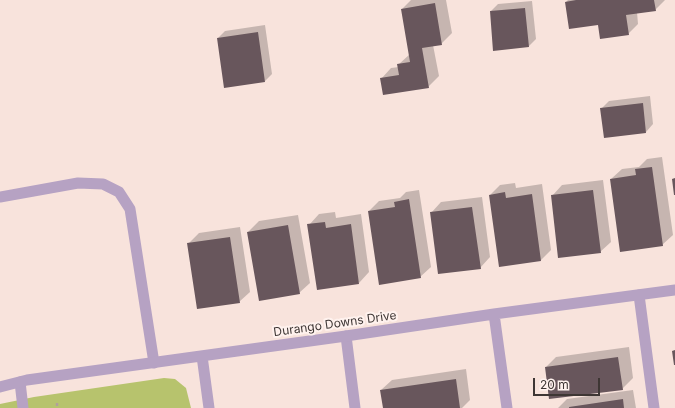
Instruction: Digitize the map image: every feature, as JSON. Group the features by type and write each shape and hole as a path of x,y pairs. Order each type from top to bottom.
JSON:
{"street":[{"path":"0,197 78,183 103,184 119,192 130,209 154,363"},
{"name":"Durango Downs Drive","path":"0,387 20,382 494,314 675,290"},
{"path":"639,295 654,408"},
{"path":"494,314 507,408"},
{"path":"346,336 356,408"},
{"path":"202,356 209,408"},
{"path":"20,382 23,408"}],"path":[{"path":"56,403 57,408"}],"green space":[{"path":"164,378 175,379 186,388 191,408 0,408 0,404 34,397"}],"building":[{"path":"576,0 654,0 656,11 626,15 629,35 600,39 598,25 569,29 565,2"},
{"path":"435,3 442,45 422,48 429,88 383,95 380,78 399,75 397,64 410,62 401,9"},
{"path":"525,8 529,47 493,51 490,11"},
{"path":"258,32 265,82 224,88 217,38"},
{"path":"643,103 646,133 604,138 600,108"},
{"path":"652,167 663,246 620,252 610,179 636,175 635,169"},
{"path":"675,178 675,195 674,195 672,179"},
{"path":"593,190 601,253 558,258 551,195"},
{"path":"505,192 506,198 532,194 541,261 499,267 489,195"},
{"path":"409,199 421,278 379,285 368,211 395,207 394,202"},
{"path":"472,207 481,269 438,274 430,212"},
{"path":"325,222 326,228 351,224 359,284 317,290 307,224"},
{"path":"288,225 300,294 259,301 247,232"},
{"path":"230,237 240,303 197,309 187,243"},
{"path":"675,350 675,365 674,365 672,351"},
{"path":"618,357 623,390 549,399 545,367"},
{"path":"456,379 460,408 383,408 380,390"},
{"path":"623,399 624,408 569,408 569,407"}]}
